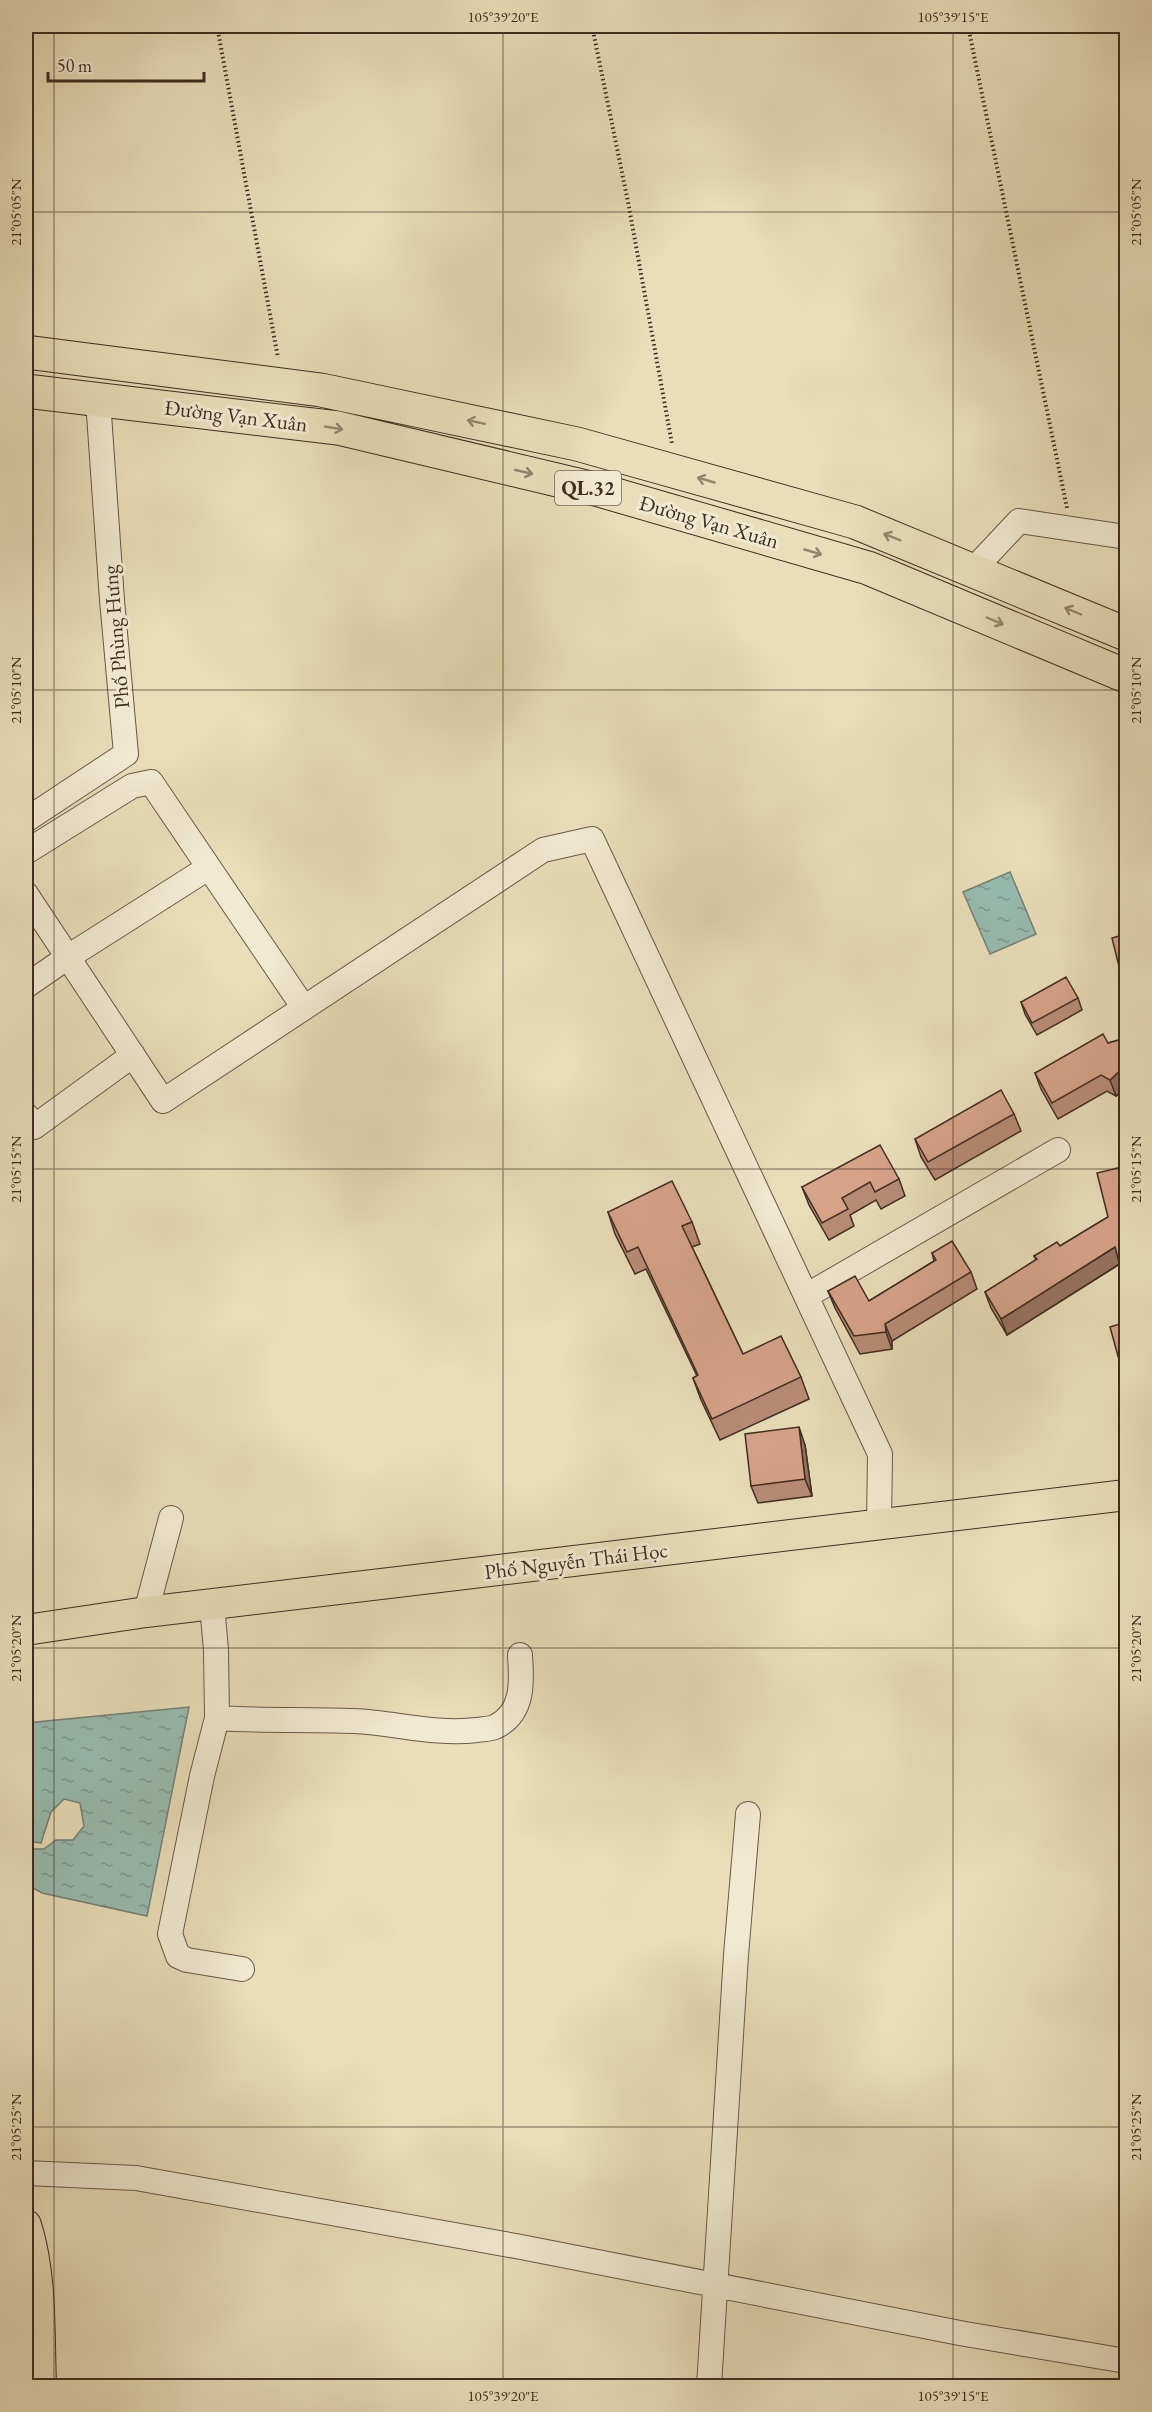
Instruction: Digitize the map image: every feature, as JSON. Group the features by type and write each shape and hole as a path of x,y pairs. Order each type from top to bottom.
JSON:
{"highway":[{"name":"Đường Vạn Xuân","path":"26,352 321,390 577,444 855,522 974,569 1126,634"},
{"name":"Đường Vạn Xuân","path":"26,391 338,428 599,490 868,568 1126,676"},
{"path":"429,450 436,414"}],"main road":[{"name":"Phố Nguyễn Thái Học","path":"26,1630 146,1612 1126,1495"},
{"path":"26,2225 30,2238 31,2286 41,2386"}],"street":[{"name":"Phố Phùng Hưng","path":"26,820 126,754 112,600 98,400"},
{"path":"974,569 1019,521 1126,537"},
{"path":"26,852 132,786 151,783 304,1008"},
{"path":"26,894 163,1101 543,850 592,839 880,1454 879,1524"},
{"path":"26,986 208,868"},
{"path":"28,1125 133,1055"},
{"path":"806,1296 1058,1150"},
{"path":"146,1612 171,1518"},
{"path":"212,1605 216,1650 217,1718 202,1776 170,1934 178,1956 187,1960 242,1969"},
{"path":"217,1718 364,1721 454,1732 494,1728 506,1720 517,1706 523,1686 520,1655"},
{"path":"709,2386 736,1955 748,1814"},
{"path":"26,2173 135,2178 521,2247 965,2334 1126,2361"}],"path":[{"path":"217,26 283,385"},
{"path":"592,26 628,202 677,472"},
{"path":"968,26 1072,529"}],"water":[{"path":"1010,872 1036,934 990,954 963,892"},
{"path":"189,1707 147,1916 42,1893 26,1884 26,1861 32,1849 44,1849 56,1840 73,1840 84,1826 80,1803 64,1799 51,1812 41,1843 26,1841 26,1723"}],"building":[{"path":"1126,934 1126,995 1112,938"},
{"path":"1066,977 1078,998 1032,1023 1021,1002"},
{"path":"1103,1034 1108,1043 1126,1038 1126,1065 1110,1080 1101,1075 1052,1103 1035,1073"},
{"path":"1001,1090 1014,1114 928,1162 915,1139"},
{"path":"880,1145 899,1179 875,1192 870,1182 842,1198 848,1209 822,1223 802,1187"},
{"path":"1126,1166 1126,1288 1115,1247 1001,1319 985,1292 1037,1259 1034,1256 1057,1242 1060,1246 1108,1217 1097,1173"},
{"path":"672,1181 692,1222 682,1226 743,1354 781,1336 801,1377 712,1419 693,1378 698,1375 638,1247 627,1252 608,1212"},
{"path":"952,1241 971,1272 885,1324 886,1332 854,1336 828,1291 855,1276 869,1301 936,1260 932,1253"},
{"path":"1126,1322 1126,1354 1118,1356 1110,1327"},
{"path":"799,1427 805,1479 751,1486 745,1434"}]}
